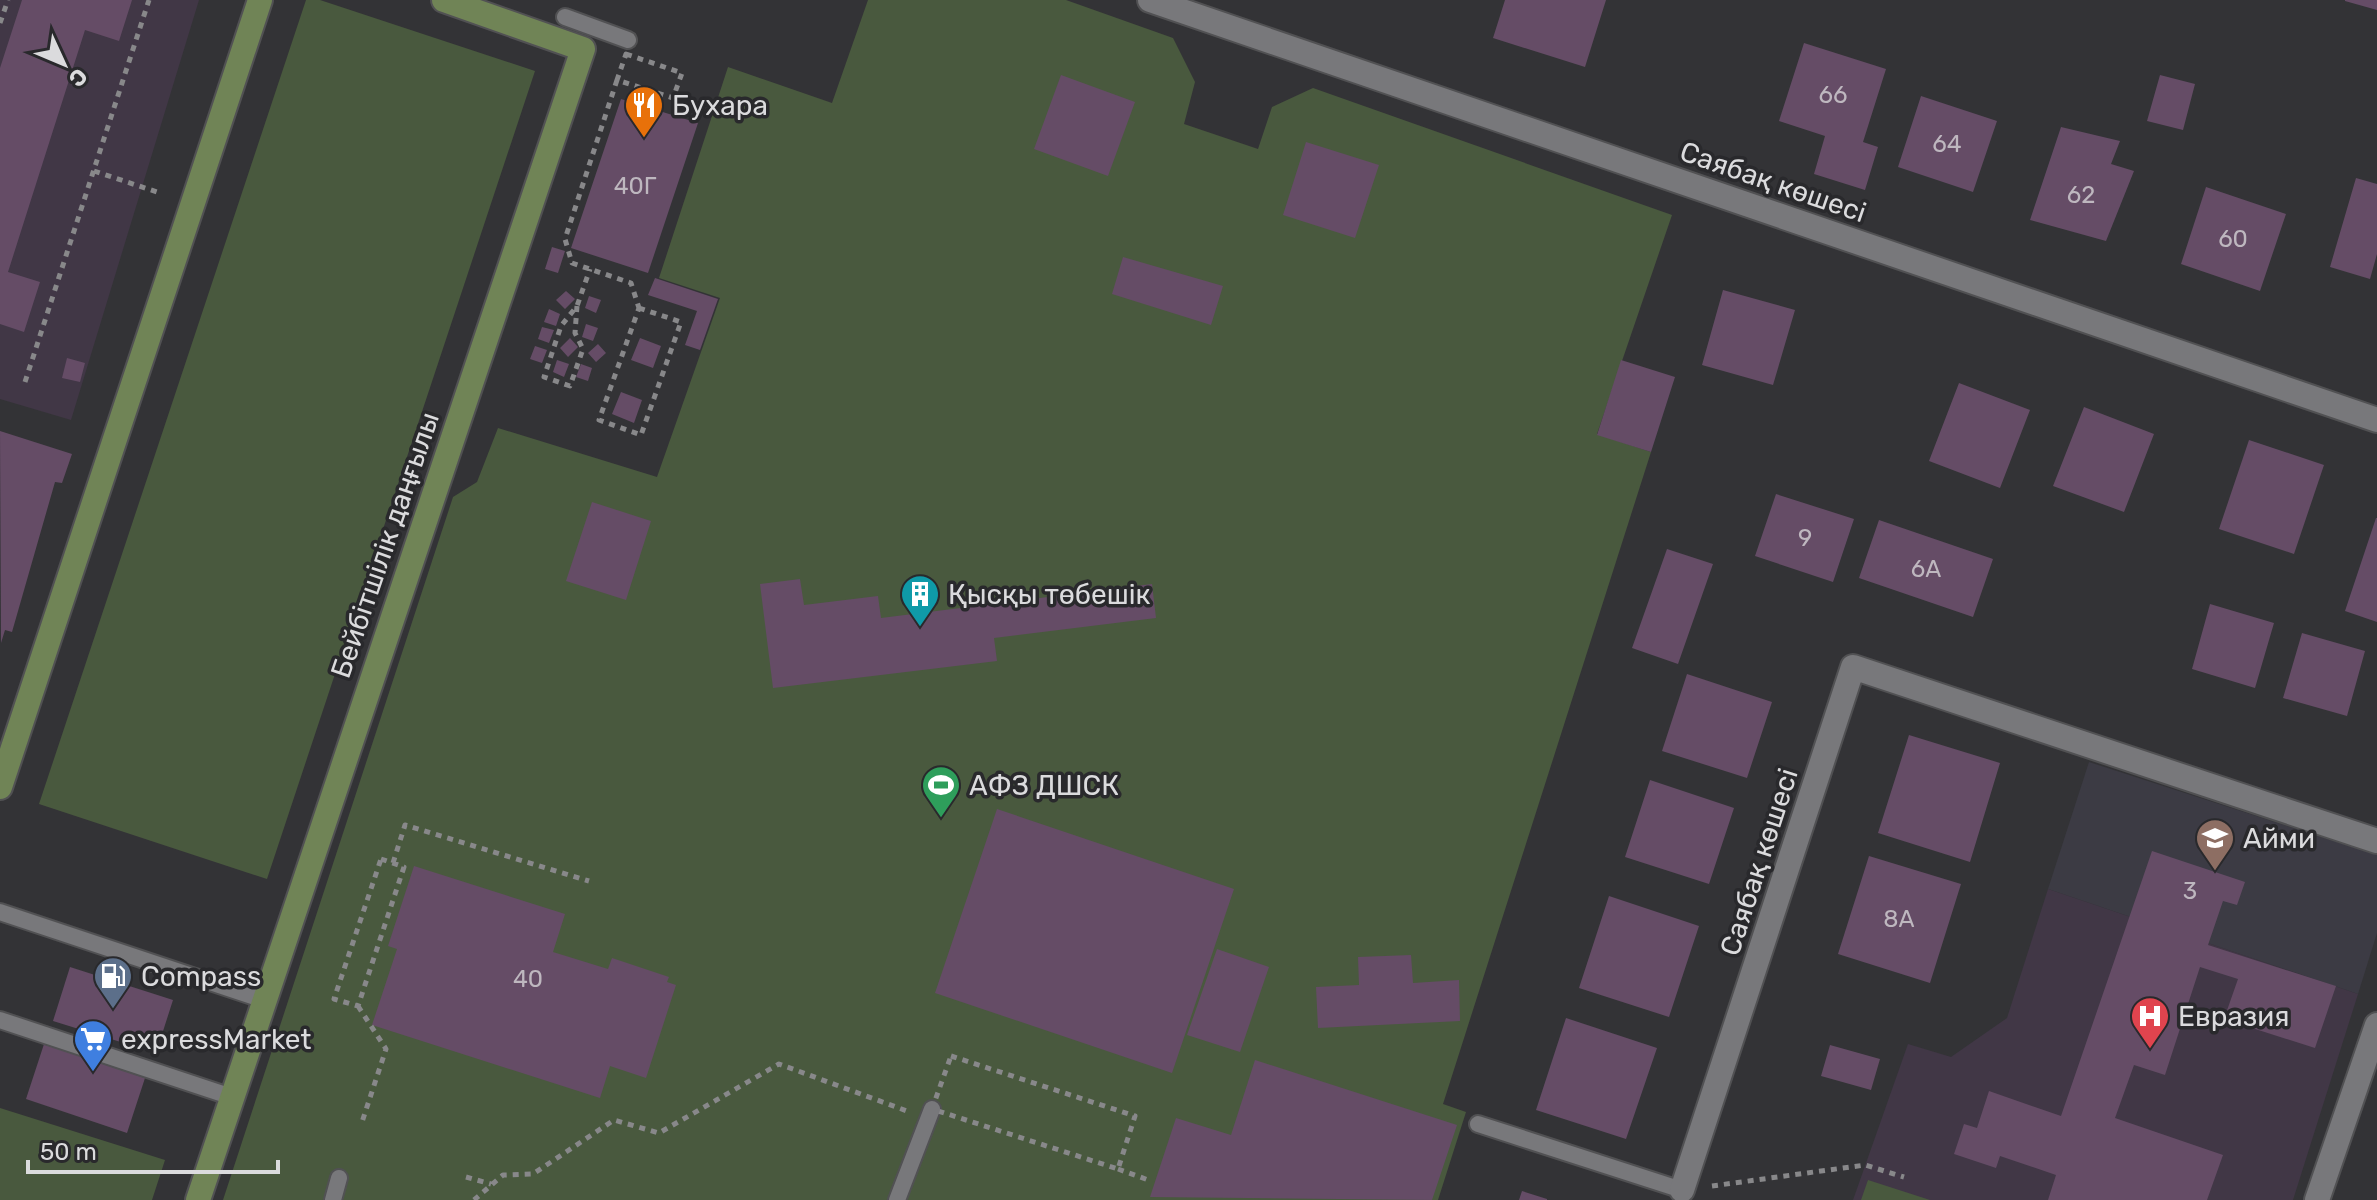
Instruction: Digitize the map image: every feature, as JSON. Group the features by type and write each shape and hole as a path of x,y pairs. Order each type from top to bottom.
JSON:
{"main road":[{"path":"0,787 260,0"},
{"name":"Бейбітшілік даңғылы","path":"198,1200 583,49 561,29 444,0"}],"street":[{"name":"Саябақ көшесі","path":"1150,0 2377,420"},
{"name":"Саябақ көшесі","path":"1682,1190 1853,667 2377,841"},
{"path":"2317,1200 2377,1025"}],"lane":[{"path":"572,0 561,29 628,40"},
{"path":"0,912 264,1000"},
{"path":"0,1020 232,1097"},
{"path":"897,1200 930,1114"},
{"path":"1478,1124 1682,1190"},
{"path":"333,1200 339,1178"}],"path":[{"path":"0,23 8,0"},
{"path":"25,382 149,0"},
{"path":"617,80 673,98 682,73 626,54 617,80 565,239 572,263 631,283 639,308 599,420 641,435 681,322 639,308"},
{"path":"94,171 160,193"},
{"path":"577,306 561,326 544,377 570,386 583,349 575,333 577,306 590,269"},
{"path":"393,863 405,825 589,881"},
{"path":"358,1006 404,867 381,859 334,999 358,1006 386,1049 362,1122"},
{"path":"930,1114 951,1056 1135,1116 1118,1169"},
{"path":"474,1200 503,1175 533,1174 614,1120 659,1133 779,1064 1151,1181"},
{"path":"1682,1190 1865,1165 1904,1177"},
{"path":"466,1177 492,1184"}],"shaded area":[{"path":"0,0 199,0 71,420 0,399"},
{"name":"Айми","path":"2089,762 2377,855 2377,933 2358,994 2048,889"},
{"name":"Евразия","path":"2048,889 2358,994 2293,1200 1853,1200 1908,1044 1951,1057 2007,1018"}],"green space":[{"path":"306,0 320,0 535,71 267,879 39,804"},
{"name":"АФЗ ДШСК","path":"868,0 1066,0 1173,38 1195,82 1184,124 1258,149 1272,107 1313,88 1672,215 1597,434 1651,452 1443,1104 1466,1112 1438,1200 223,1200 453,497 477,482 498,428 657,477 720,298 659,278 728,67 832,103"},
{"path":"0,1108 165,1160 152,1200 0,1200"},
{"path":"1868,1180 1930,1200 1861,1200"}],"building":[{"path":"22,0 132,0 119,41 85,30 8,272 40,282 24,332 0,324 0,68"},
{"path":"1505,0 1606,0 1585,67 1493,38"},
{"path":"2377,0 2377,10 2345,1"},
{"path":"1804,43 1886,69 1863,142 1878,147 1865,190 1814,174 1825,136 1779,121"},
{"path":"1061,75 1135,102 1108,176 1034,149"},
{"path":"2160,75 2195,84 2183,130 2147,121"},
{"path":"1921,96 1997,121 1973,192 1898,167"},
{"path":"621,99 698,123 648,273 571,248"},
{"path":"2061,127 2120,141 2111,164 2134,171 2106,241 2030,220"},
{"path":"1306,142 1379,165 1355,238 1283,215"},
{"path":"2356,178 2377,184 2377,254 2370,279 2330,267"},
{"path":"2206,187 2286,214 2260,291 2181,264"},
{"path":"552,247 565,251 558,273 545,269"},
{"path":"1123,257 1223,286 1211,325 1112,294"},
{"path":"655,278 718,299 700,350 685,345 697,311 648,295"},
{"path":"1723,290 1795,310 1773,385 1702,365"},
{"path":"566,291 575,299 565,309 556,300"},
{"path":"589,296 601,300 596,313 585,308"},
{"path":"549,309 560,314 556,326 544,322"},
{"path":"586,324 598,328 593,341 582,337"},
{"path":"542,327 554,330 549,343 538,339"},
{"path":"570,338 578,347 568,357 560,348"},
{"path":"640,338 661,346 653,368 631,360"},
{"path":"598,344 606,353 596,362 588,353"},
{"path":"535,346 547,350 542,363 530,359"},
{"path":"67,358 85,363 80,382 62,378"},
{"path":"557,360 569,364 564,377 553,372"},
{"path":"1621,360 1675,377 1651,452 1597,435"},
{"path":"581,364 592,368 588,381 576,377"},
{"path":"1959,383 2030,410 2000,488 1929,461"},
{"path":"621,392 642,400 634,423 612,414"},
{"path":"2084,407 2154,434 2124,512 2053,486"},
{"path":"0,431 72,454 62,483 55,482 12,632 5,630 1,643"},
{"path":"2249,440 2324,465 2294,554 2219,529"},
{"path":"1776,494 1854,519 1833,582 1755,556"},
{"path":"592,502 651,521 626,600 566,581"},
{"path":"2377,518 2377,622 2345,611"},
{"path":"1879,520 1993,559 1973,617 1859,578"},
{"path":"1667,549 1713,564 1678,664 1632,648"},
{"name":"Қысқы төбешік","path":"800,579 804,605 878,596 881,618 1152,584 1156,618 994,638 997,661 773,688 760,584"},
{"path":"2210,604 2274,623 2255,688 2192,669"},
{"path":"2302,633 2365,651 2347,716 2283,698"},
{"path":"1687,674 1772,702 1747,778 1662,751"},
{"path":"1909,735 2000,763 1970,862 1878,833"},
{"path":"1650,780 1734,808 1709,884 1625,857"},
{"path":"997,809 1234,889 1172,1073 935,993"},
{"path":"2152,851 2245,882 2237,905 2223,901 2208,945 2336,986 2315,1048 2224,1019 2238,979 2200,967 2165,1075 2134,1065 2115,1118 2223,1155 2207,1200 2048,1200 2056,1175 2000,1156 1996,1168 1954,1154 1964,1124 1977,1128 1989,1091 2061,1116"},
{"path":"1869,856 1961,884 1930,983 1838,954"},
{"path":"414,866 565,914 553,952 608,969 612,958 669,977 667,982 676,985 646,1078 610,1066 600,1098 372,1025 397,949 388,946"},
{"path":"1609,896 1699,926 1669,1017 1579,988"},
{"path":"1217,949 1269,967 1240,1052 1187,1035"},
{"path":"1411,955 1413,983 1459,980 1460,1021 1318,1028 1316,987 1359,985 1358,957"},
{"name":"Compass","path":"70,967 173,1000 156,1053 53,1021"},
{"path":"1566,1018 1657,1048 1626,1139 1536,1110"},
{"path":"44,1044 145,1078 127,1133 26,1099"},
{"path":"1830,1045 1880,1059 1871,1090 1821,1076"},
{"path":"1255,1060 1457,1125 1432,1200 1150,1197 1176,1118 1231,1135"},
{"path":"1522,1191 1547,1199 1547,1200 1519,1200"}],"place":[{"name":"Бухара","path":"644,139"},
{"name":"Қысқы төбешік","path":"920,628"},
{"name":"АФЗ ДШСК","path":"941,819"},
{"name":"Айми","path":"2215,872"},
{"name":"Compass","path":"113,1010"},
{"name":"Евразия","path":"2150,1050"},
{"name":"expressMarket","path":"93,1073"}]}
